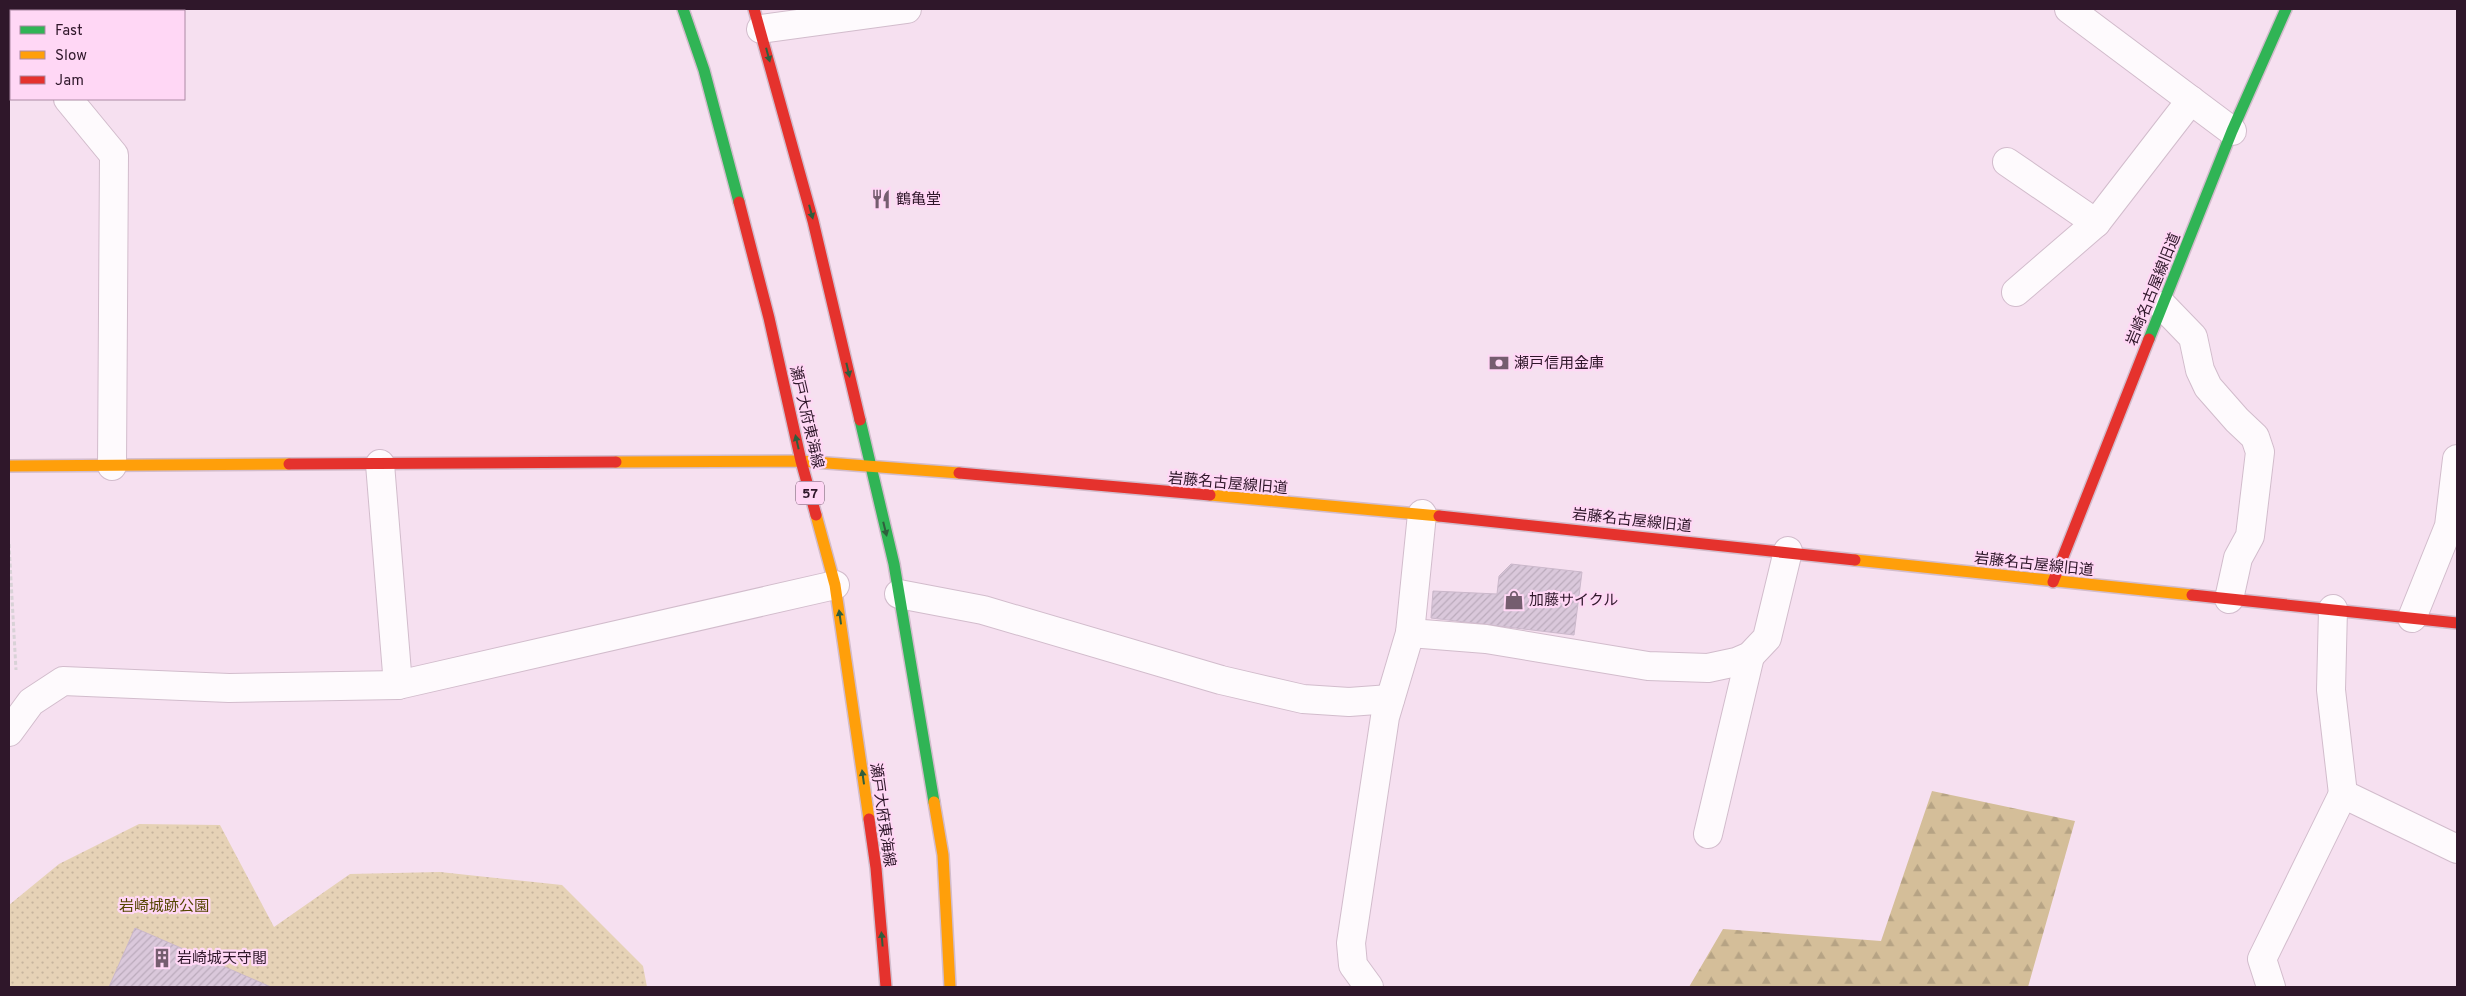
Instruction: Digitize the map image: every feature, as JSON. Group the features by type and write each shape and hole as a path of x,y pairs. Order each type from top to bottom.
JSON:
{"street":[{"name":"瀬戸大府東海線","path":"683,9 704,70 764,299 802,461 835,585 876,868 886,987"},
{"path":"906,9 758,19 813,220 894,564 943,855 950,987"},
{"path":"2069,9 2232,132"},
{"name":"岩崎名古屋線旧道","path":"2053,582 2232,132 2286,9"},
{"path":"69,100 114,154 112,466"},
{"path":"2016,292 2096,223 2191,100"},
{"path":"2007,162 2096,223"},
{"path":"2163,306 2193,337 2200,370 2208,387 2237,420 2256,437 2260,452 2250,536 2238,558 2229,599"},
{"path":"2412,618 2449,526 2457,459"},
{"name":"岩藤名古屋線旧道","path":"9,466 802,461 870,465 1422,514 2053,582 2457,623"},
{"path":"380,464 398,685"},
{"path":"1369,987 1352,964 1351,943 1385,718 1410,633 1422,514"},
{"path":"1410,633 1486,639 1648,666 1708,668 1736,662 1750,656 1767,638 1788,552"},
{"path":"9,732 31,702 63,681 229,688 398,685 835,585"},
{"path":"899,594 983,610 1221,680 1302,699 1349,702 1390,699"},
{"path":"2271,987 2262,959 2343,794 2331,690 2333,609"},
{"path":"1708,834 1750,656"},
{"path":"2343,794 2457,850"}],"path":[{"path":"9,544 16,669 31,702"}],"green space":[{"path":"1932,791 2075,821 2028,987 1689,987 1723,929 1881,941"},
{"name":"岩崎城跡公園","path":"139,824 220,825 274,927 350,874 440,872 562,885 643,966 647,987 9,987 9,905 59,864"}],"building":[{"path":"1511,564 1582,572 1574,635 1431,618 1433,591 1497,594 1499,576"},
{"name":"岩崎城天守閣","path":"135,928 271,987 109,987"}],"traffic: fast":[{"path":"683,9 704,70 739,202"},
{"path":"2149,339 2232,131 2286,9"},
{"path":"860,420 894,564 934,802"}],"traffic: slow":[{"path":"616,462 801,461 959,473"},
{"path":"9,466 289,464"},
{"path":"1210,495 1439,516"},
{"path":"816,515 835,585 869,819"},
{"path":"1855,560 2192,595"},
{"path":"934,802 943,855 950,987"}],"traffic: jam":[{"path":"754,9 813,221 860,420"},
{"path":"739,202 769,318 801,461 816,515"},
{"path":"2053,582 2149,339"},
{"path":"289,464 616,462"},
{"path":"959,473 1210,495"},
{"path":"1439,516 1855,560"},
{"path":"2192,595 2457,623"},
{"path":"869,819 876,868 886,987"}],"place":[{"name":"鶴亀堂","path":"881,199"},
{"name":"瀬戸信用金庫","path":"1499,363"},
{"name":"加藤サイクル","path":"1514,600"},
{"name":"岩崎城天守閣","path":"162,958"}]}
